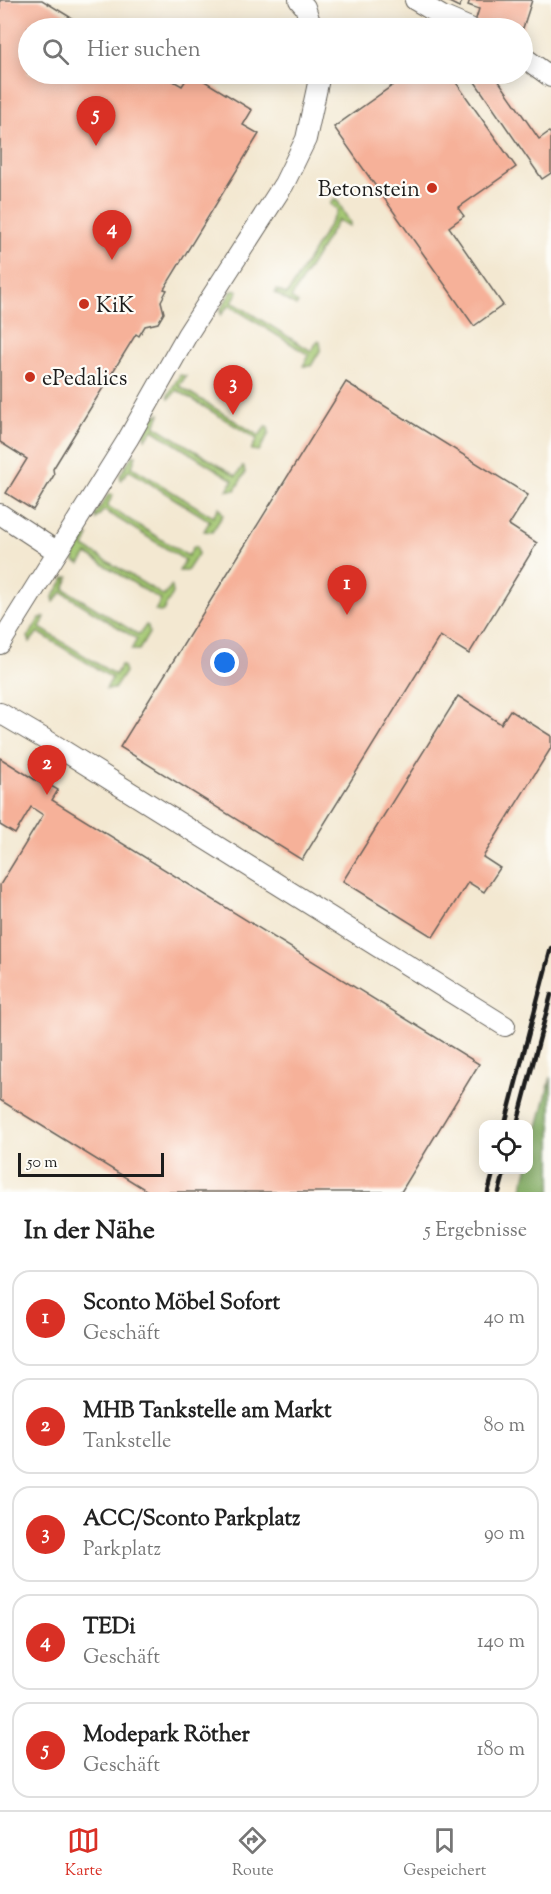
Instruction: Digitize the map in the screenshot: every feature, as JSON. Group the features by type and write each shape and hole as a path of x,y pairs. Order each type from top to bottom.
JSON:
{"street":[{"path":"299,0 305,7 309,18"},
{"path":"415,0 447,18"},
{"path":"533,64 551,77"},
{"path":"0,644 128,439 187,335 284,184 306,139 318,84"},
{"path":"0,513 57,551"},
{"path":"0,713 505,1026"}],"green space":[{"path":"333,199 337,200 350,223 349,226 338,220 291,298 298,303 296,306 275,293 277,290 287,295 338,210 330,204"},
{"path":"232,291 238,291 232,302 311,351 318,341 320,342 321,349 311,366 303,366 309,355 229,305 221,315 220,310"},
{"path":"180,375 186,376 179,386 259,436 266,426 268,427 269,433 259,451 251,450 257,439 177,390 169,399 168,395"},
{"path":"160,414 155,426 236,476 244,467 245,473 235,490 227,490 233,480 153,430 145,439 144,434 155,415"},
{"path":"136,455 132,467 213,517 219,507 223,515 212,532 204,531 210,521 129,470 121,480 120,475 132,456"},
{"path":"109,494 113,495 107,506 188,556 194,546 197,547 198,554 187,571 179,571 185,560 104,510 96,519 95,515"},
{"path":"89,536 84,547 164,596 172,587 173,593 163,611 155,611 161,600 87,554 80,564 75,561 74,556 85,537"},
{"path":"69,577 64,589 139,635 146,625 148,626 149,633 139,650 131,650 137,639 62,592 54,602 53,597 65,578"},
{"path":"45,617 40,628 115,675 121,665 123,666 125,672 114,689 106,689 112,678 38,632 30,642 28,637 40,618"},
{"path":"551,1077 551,1192 521,1192 526,1174 533,1174 533,1146"}],"building":[{"path":"0,0 42,0 72,18 18,18 18,84 178,84 182,86 183,84 209,84 252,110 243,125 259,134 164,289 167,290 161,301 164,313 158,323 145,326 139,336 136,334 53,469 54,475 33,510 6,493 27,459 0,442"},
{"path":"445,0 463,0 459,7"},
{"path":"470,0 532,0 526,18 476,18 479,9 468,5"},
{"name":"Betonstein","path":"457,84 516,167 458,208 464,216 449,227 503,305 474,326 334,127 393,85"},
{"path":"476,84 501,84 539,139 549,132 551,134 551,173 542,179"},
{"path":"346,382 528,495 509,525 537,543 469,654 440,636 302,860 120,747"},
{"path":"458,696 501,724 510,710 551,736 551,748 483,857 500,868 484,892 468,882 433,937 343,881"},
{"path":"0,758 45,786 46,783 58,790 52,800 479,1064 401,1192 149,1192 0,1100 0,885 43,815 31,807 15,834 0,825"}],"railway":[{"path":"506,1120 551,948"},
{"path":"518,1120 551,995"},
{"path":"488,1192 493,1174"},
{"path":"499,1192 504,1174"}],"place":[{"name":"Modepark Röther","path":"96,146"},
{"name":"Betonstein","path":"432,188"},
{"name":"TEDi","path":"112,260"},
{"name":"KiK","path":"84,304"},
{"name":"ePedalics","path":"30,377"},
{"name":"ACC/Sconto Parkplatz","path":"233,415"},
{"name":"Sconto Möbel Sofort","path":"347,615"},
{"name":"MHB Tankstelle am Markt","path":"47,795"}]}
